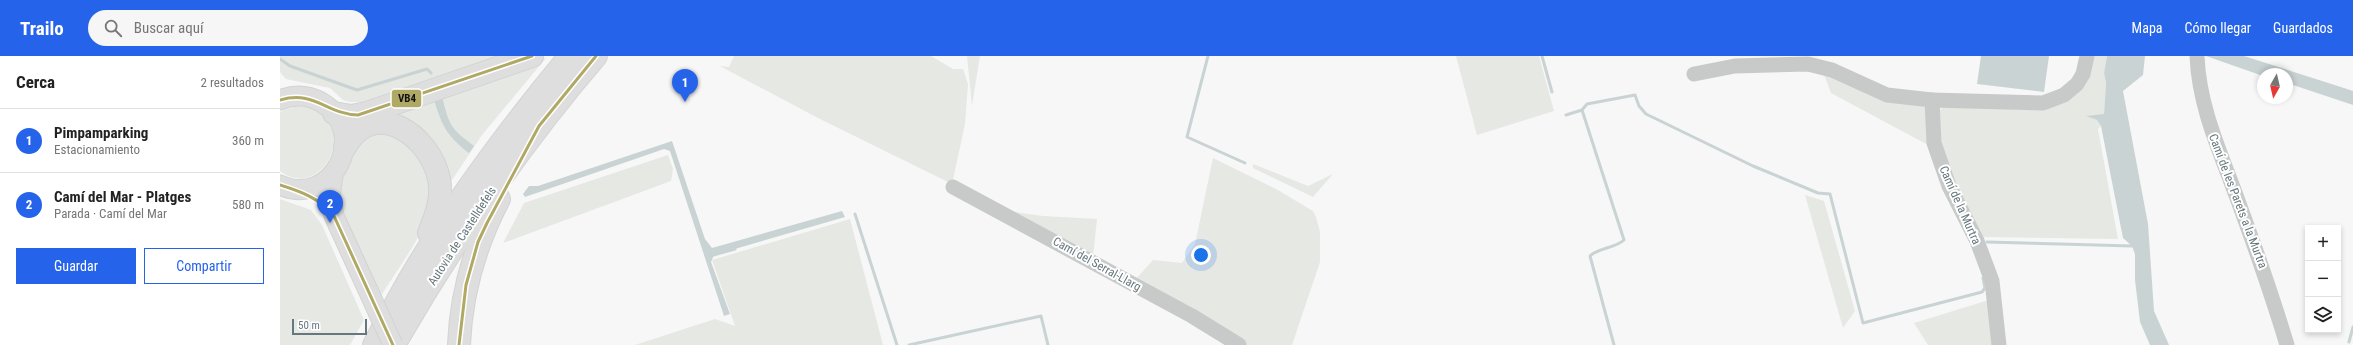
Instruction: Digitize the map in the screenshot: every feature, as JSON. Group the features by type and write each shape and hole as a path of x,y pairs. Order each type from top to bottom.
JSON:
{"highway":[{"path":"334,113 351,116 367,113 532,56"},
{"name":"Autovia de Castelldefels","path":"374,345 418,265 498,147 570,56"},
{"name":"Autovia de Castelldefels","path":"393,345 472,218 539,126 596,56"},
{"path":"345,147 356,131 363,126 378,122 402,129 414,137 428,152 439,180 440,198 436,218 418,265"},
{"path":"459,345 466,285 478,242 499,199 539,126"}],"main road":[{"path":"280,100 293,96 309,97 325,105 334,113 342,123 345,132 345,147 340,163 333,174 319,185 288,187"},
{"path":"333,174 330,198 334,216 393,345"},
{"path":"288,187 318,200 334,216"}],"street":[{"path":"1694,74 1735,66 1808,64 1832,70 1888,95 1932,100 2043,103 2064,96 2077,84 2083,74 2087,56"},
{"name":"Camí de les Parets a la Murtra","path":"2197,56 2198,83 2210,128 2267,278 2287,345"},
{"name":"Camí de la Murtra","path":"1932,100 1934,144 1949,186 1977,241 1992,281 1999,345"},
{"name":"Camí del Serral-Llarg","path":"953,187 1192,316 1239,345"}],"shaded area":[{"path":"280,56 495,56 364,102 350,102 343,100 330,88 286,79 280,72"},
{"path":"734,56 931,56 953,69 963,69 968,84 965,124 952,184 816,117 720,66 729,67"},
{"path":"967,56 980,56 972,106"},
{"path":"1456,56 1539,56 1554,111 1477,135"},
{"path":"1981,56 2049,56 2044,92 1977,84"},
{"path":"2089,56 2107,56 2104,73 2106,83 2104,115 2087,116 2097,120 2101,126 2098,129 2118,239 1982,237 1955,188 1942,152 1939,111 1945,104 2052,106"},
{"path":"2107,56 2145,56 2143,75 2123,91 2148,224 2154,311 2169,345 2150,345 2140,322 2135,280 2135,254 2132,246 2123,238 2101,126 2097,120 2086,116 2104,114 2106,83 2104,73"},
{"path":"2206,56 2244,56 2281,68 2257,68 2257,74"},
{"path":"546,58 482,135 446,189 440,158 379,115"},
{"path":"1818,70 1928,105 1930,146 1831,93 1825,77"},
{"path":"2293,72 2353,91 2353,105 2293,85"},
{"path":"442,96 449,120 455,130 474,146 469,153 450,136 443,124 434,100"},
{"path":"296,106 318,112 330,123 335,138 332,153 324,167 311,176 296,178 280,171 280,112"},
{"path":"381,132 404,142 417,154 429,183 430,204 421,232 381,296 338,208 341,180 348,169 353,153 368,135"},
{"path":"672,141 705,239 712,248 842,211 845,217 714,255 711,262 730,314 724,316 670,151 664,149 525,197 523,194 529,186 538,186"},
{"path":"668,155 673,169 671,181 503,243 524,203"},
{"path":"1213,158 1276,189 1313,211 1316,217 1320,232 1320,262 1292,345 1244,345 1135,280 1153,260 1182,263 1195,244"},
{"path":"1253,164 1308,186 1333,174 1313,197 1253,168"},
{"path":"1805,195 1824,201 1855,311 1843,328"},
{"path":"280,199 311,210 322,225 364,320 350,345 280,345"},
{"path":"1006,211 1043,216 1097,219 1093,257"},
{"path":"850,219 883,345 635,345 715,319 735,326 712,260"},
{"path":"1989,300 1994,345 1928,345 1914,323"}],"waterway":[{"path":"1208,56 1187,137 1245,163"},
{"path":"1542,56 1552,92"},
{"path":"280,59 290,66 357,90 427,69 431,73"},
{"path":"1566,115 1582,110 1587,104 1635,95 1639,106 1646,114 1753,166 1818,193 1830,194 1863,323 1982,292 1985,288 1983,278"},
{"path":"1582,110 1624,240 1590,256 1614,345"},
{"path":"855,214 897,345"},
{"path":"1987,242 2132,246"},
{"path":"710,256 735,249"},
{"path":"909,345 1041,316 1048,345"},
{"path":"2349,342 2353,327"}],"transit line":[{"name":"VB4","path":"280,100 302,98 312,100 337,111 358,115 532,56"},
{"name":"VB4","path":"459,345 466,285 478,242 487,223 539,126 596,56"},
{"name":"VB4","path":"280,185 310,196 334,216 393,345"}],"place":[{"name":"Pimpamparking","path":"685,102"},
{"name":"Camí del Mar - Platges","path":"330,223"}]}
